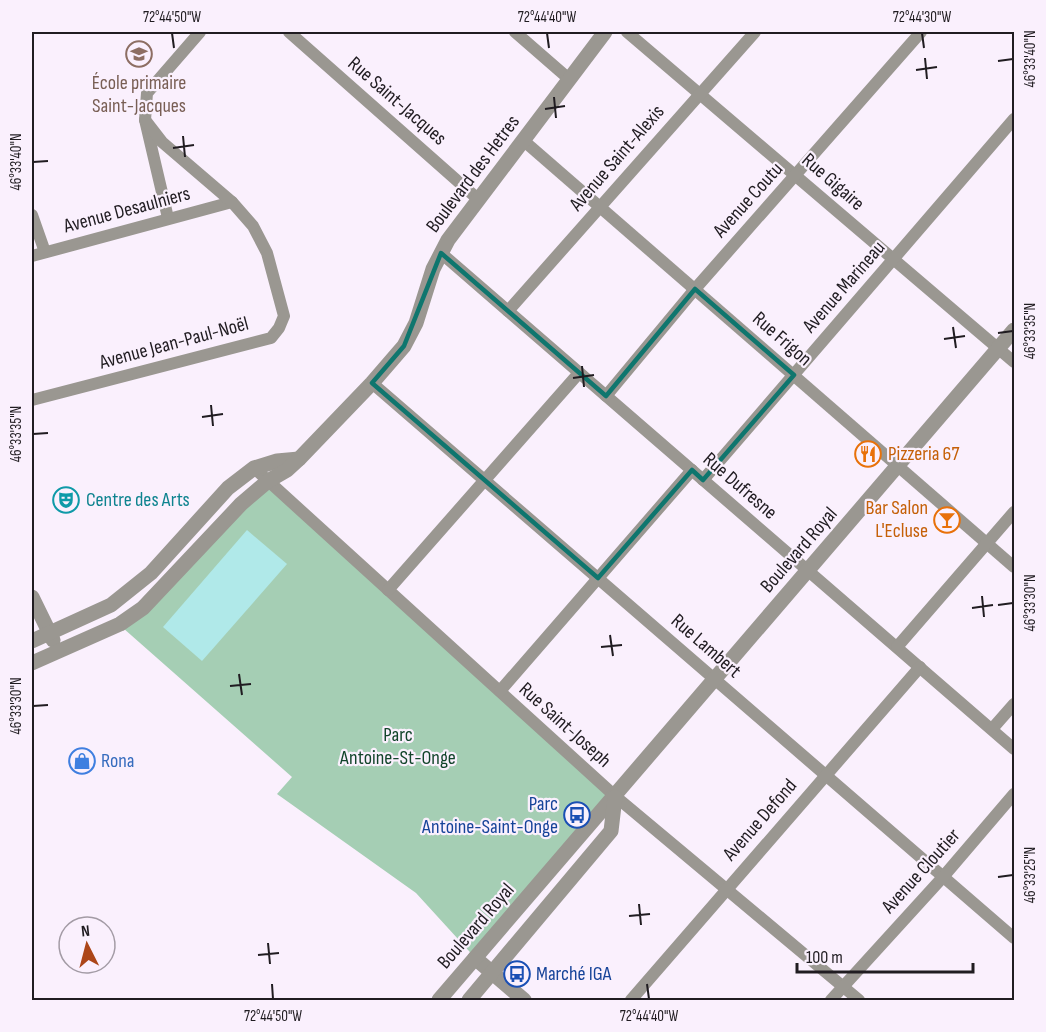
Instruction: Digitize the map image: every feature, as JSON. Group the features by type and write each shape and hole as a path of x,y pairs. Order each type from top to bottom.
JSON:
{"street":[{"path":"168,218 146,120 147,93 200,32"},
{"name":"Rue Saint-Jacques","path":"289,32 479,200"},
{"path":"515,32 569,79"},
{"name":"Boulevard des Hetres","path":"36,661 120,624 143,608 241,504 299,459 372,383 404,346 416,323 441,253 448,240 605,32"},
{"name":"Rue Gigaire","path":"627,32 1014,362"},
{"name":"Avenue Saint-Alexis","path":"508,311 755,32"},
{"name":"Avenue Coutu","path":"606,396 695,289 921,32"},
{"name":"Avenue Marineau","path":"703,480 1014,119"},
{"name":"Avenue Jean-Paul-Noël","path":"32,400 271,338 279,328 284,316 267,253 253,226 232,202 162,142 146,120"},
{"name":"Rue Frigon","path":"524,141 1014,567"},
{"name":"Avenue Desaulniers","path":"32,256 232,202"},
{"path":"32,215 45,252"},
{"name":"Rue Dufresne","path":"441,253 1014,748"},
{"name":"Boulevard Royal","path":"439,1000 716,680 1014,330"},
{"path":"388,590 579,373"},
{"name":"Rue Lambert","path":"372,383 1014,938"},
{"path":"36,661 32,640 111,605 151,573 228,488 254,468 277,460 299,459"},
{"name":"Rue Saint-Joseph","path":"254,468 615,796 859,1000"},
{"path":"500,692 692,470"},
{"path":"897,647 1014,512"},
{"path":"32,597 59,651"},
{"name":"Avenue Defond","path":"631,1000 920,667"},
{"path":"992,729 1014,704"},
{"name":"Avenue Cloutier","path":"831,1000 943,877 1014,794"},
{"path":"469,1000 611,831 615,796"},
{"path":"475,958 524,1000"}],"highlighted area":[{"path":"441,253 606,396 695,289 794,375 703,480 692,470 598,578 484,480 372,383 404,346"}],"green space":[{"name":"Parc Antoine-St-Onge","path":"268,481 615,796 479,962 416,893 277,794 292,777 123,628"}],"shaded area":[{"path":"247,530 287,564 202,661 163,627"}],"place":[{"name":"École primaire Saint-Jacques","path":"139,54"},
{"name":"Pizzeria 67","path":"868,454"},
{"name":"Centre des Arts","path":"66,500"},
{"name":"Bar Salon L'Ecluse","path":"947,520"},
{"name":"Rona","path":"82,761"},
{"name":"Parc Antoine-Saint-Onge","path":"577,815"},
{"name":"Marché IGA","path":"517,974"}]}
